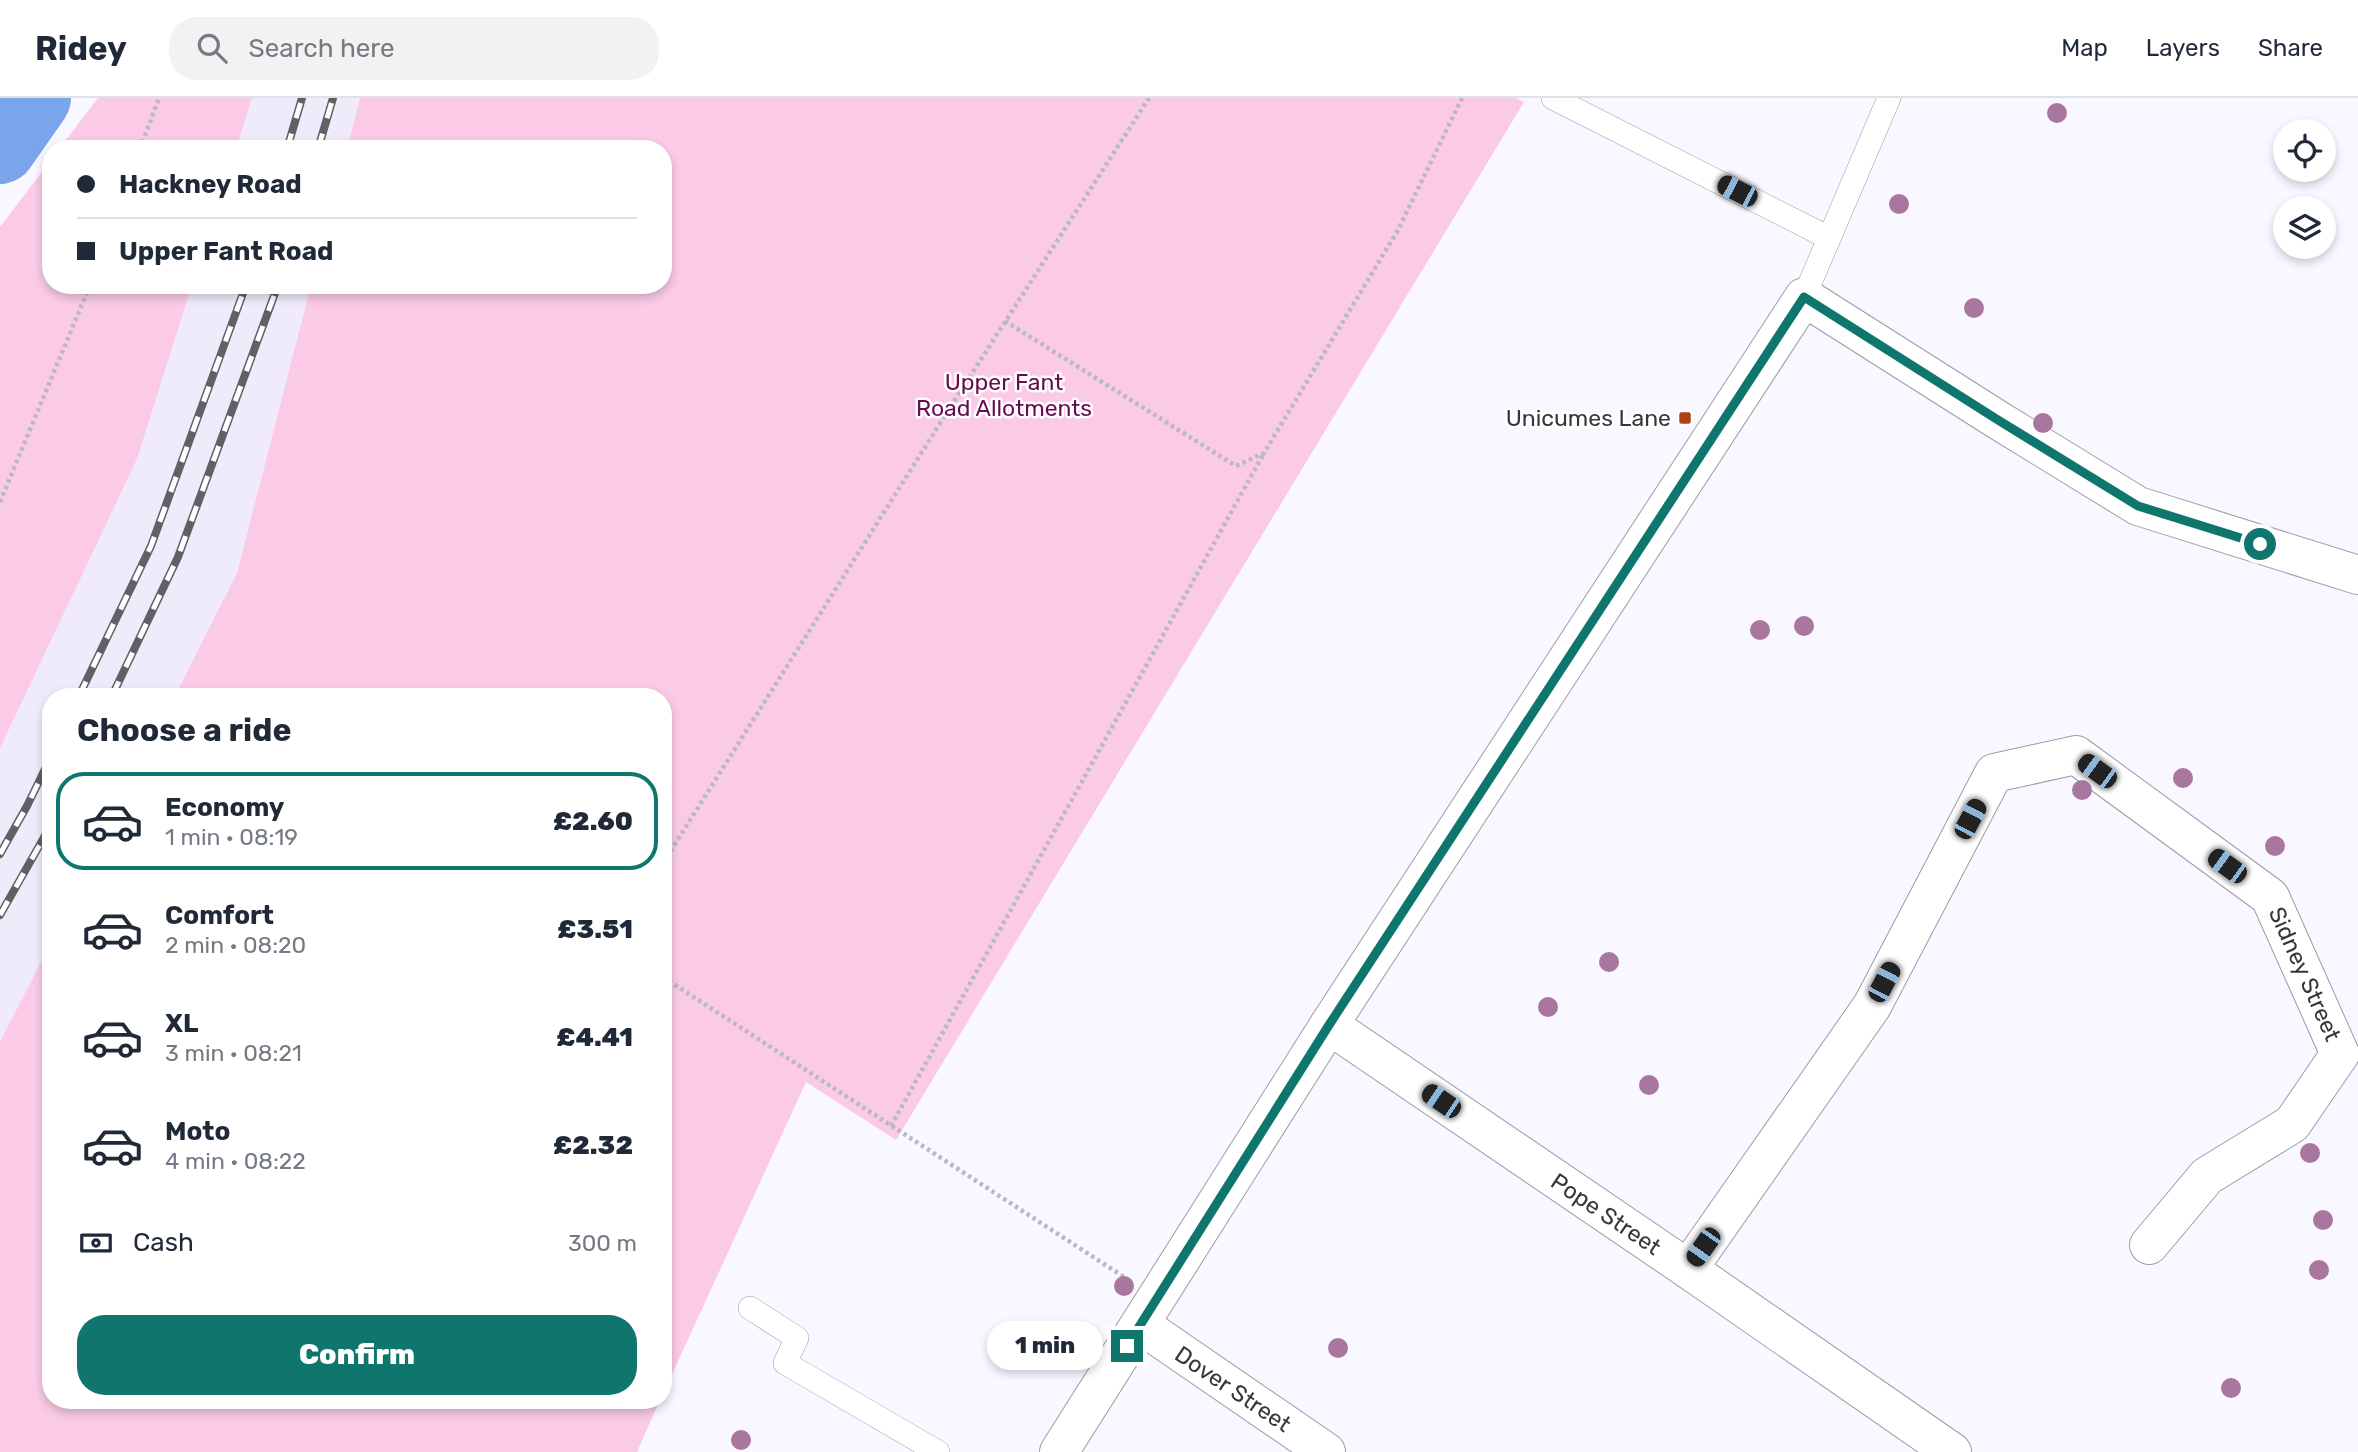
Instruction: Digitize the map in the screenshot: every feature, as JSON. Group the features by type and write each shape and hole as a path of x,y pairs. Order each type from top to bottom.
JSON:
{"street":[{"path":"1059,1452 1329,1025 1804,297 2138,506 2358,575"},
{"name":"Sidney Street","path":"1688,1269 1872,1006 1994,773 2076,755 2270,897 2340,1054 2292,1124 2207,1176 2148,1245"},
{"name":"Pope Street","path":"1329,1025 1952,1452"},
{"name":"Dover Street","path":"1149,1312 1326,1452"}],"lane":[{"path":"1553,98 1829,238"},
{"path":"1804,297 1889,98"},
{"path":"751,1308 797,1338 785,1363 938,1452"}],"path":[{"path":"143,140 159,98"},
{"path":"672,849 1149,98"},
{"path":"891,1126 1264,453 1398,230 1462,98"},
{"path":"0,502 86,294"},
{"path":"1006,321 1236,466 1264,453"},
{"path":"672,983 891,1126 1149,1312"}],"shaded area":[{"path":"252,98 360,98 349,140 239,140"},
{"path":"189,294 309,294 237,573 179,688 42,688 42,960 0,1042 0,748 137,459"}],"green space":[{"path":"98,98 252,98 239,140 66,140"},
{"name":"Upper Fant Road Allotments","path":"360,98 1516,98 1524,102 896,1140 806,1082 672,1374 672,688 179,688 237,573 309,294 672,294 672,140 349,140"},
{"path":"42,172 42,294 189,294 137,459 0,748 0,227"},
{"path":"42,960 42,1409 656,1409 637,1452 0,1452 0,1042"}],"waterway":[{"path":"0,148 35,98"}],"railway":[{"path":"290,140 302,98"},
{"path":"321,140 333,98"},
{"path":"83,688 151,546 243,294"},
{"path":"116,688 178,557 275,294"},
{"path":"0,854 42,775"},
{"path":"0,915 42,841"}],"place":[{"name":"Unicumes Lane","path":"1685,418"}],"route":[{"path":"1127,1346 1329,1025 1804,297 2138,506 2260,544"}]}
